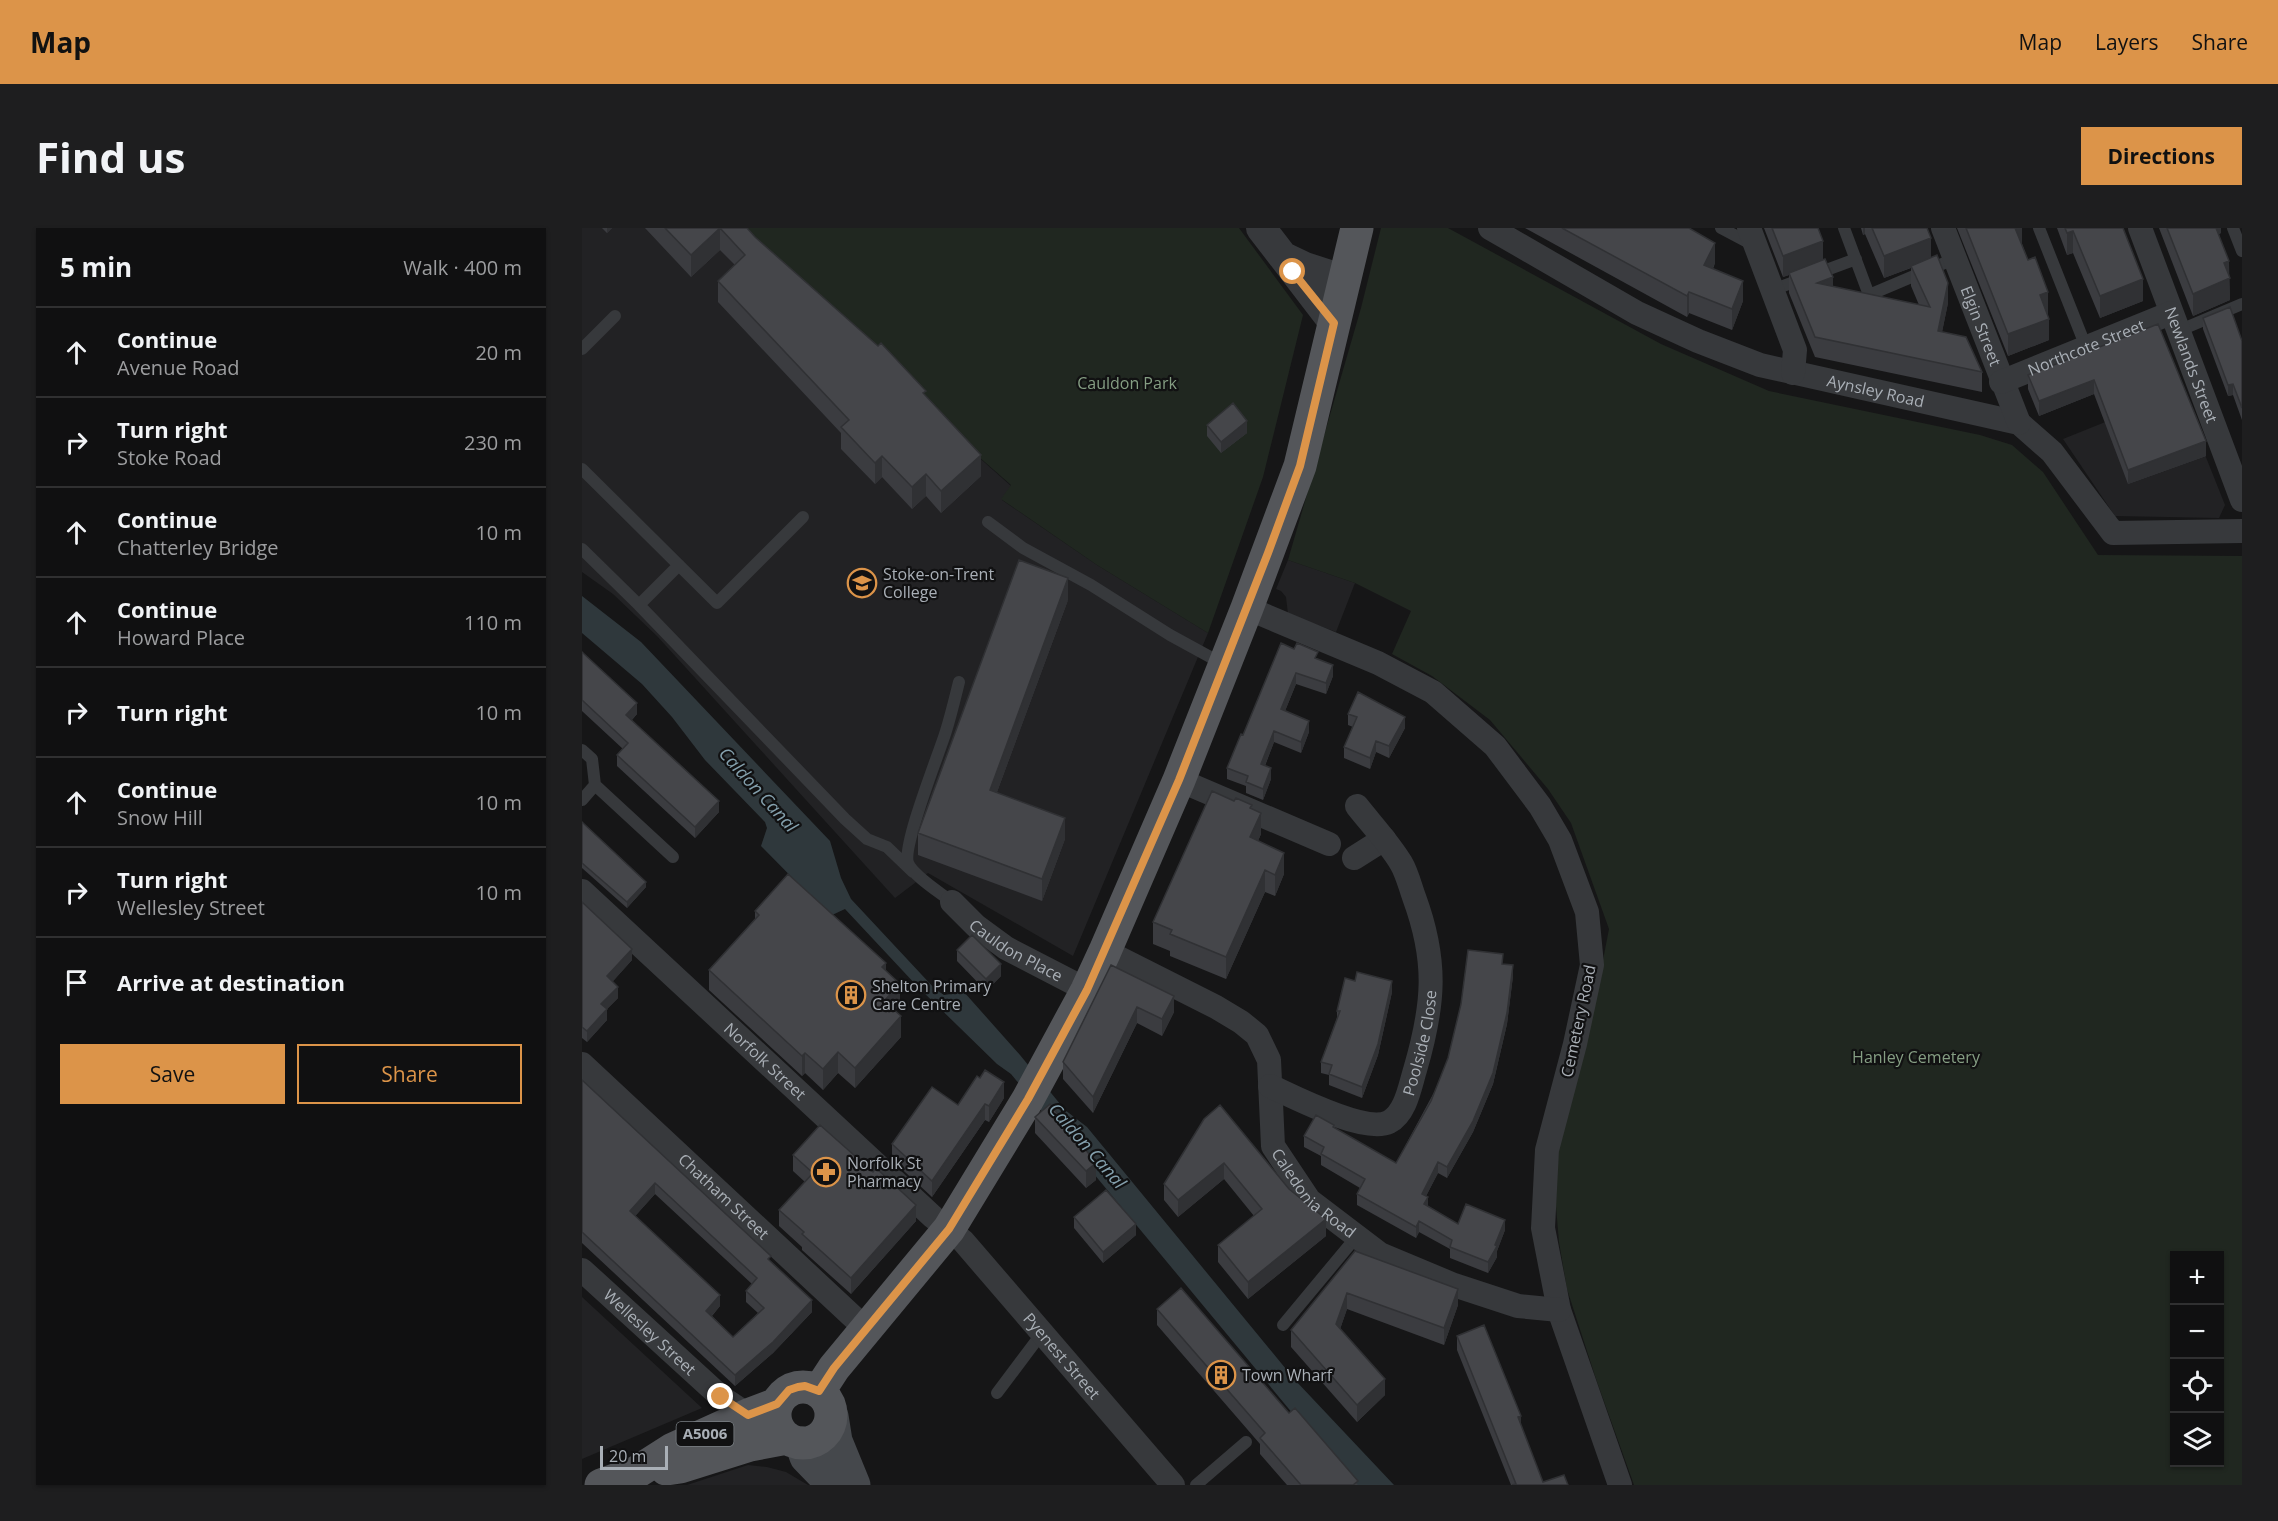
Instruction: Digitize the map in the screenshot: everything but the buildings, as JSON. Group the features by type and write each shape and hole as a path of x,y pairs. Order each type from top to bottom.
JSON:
{"main road":[{"path":"850,1483 825,1404 834,1368 949,1229 1028,1099 1047,1060 1087,990 1105,951 1179,780 1300,466 1357,228"},
{"path":"794,1441 813,1442 822,1437 831,1423 825,1404 805,1386 789,1390 762,1409 775,1420 780,1431 794,1441 806,1457 850,1483"},
{"name":"A5006","path":"601,1485 637,1472 674,1449 762,1409"},
{"name":"A5006","path":"637,1472 680,1467 750,1445 794,1441"}],"street":[{"path":"1261,228 1334,323"},
{"name":"Aynsley Road","path":"1490,228 1647,318 1708,345 1793,373 2019,423 2052,453 2113,533 2242,531"},
{"name":"Elgin Street","path":"1943,228 2001,382 2019,423"},
{"name":"Newlands Street","path":"2140,228 2242,500"},
{"path":"1753,238 1795,350 1793,373"},
{"path":"1284,257 1305,267 1345,280"},
{"name":"Northcote Street","path":"2001,382 2086,347 2174,322"},
{"name":"Cemetery Road","path":"1247,608 1378,663 1433,692 1495,746 1540,806 1560,840 1587,912 1592,965 1575,1044 1547,1150 1544,1228 1560,1310 1620,1485"},
{"path":"1179,780 1329,844"},
{"name":"Poolside Close","path":"1270,1086 1343,1118 1372,1125 1389,1122 1402,1108 1424,1038 1431,1001 1430,963 1425,926 1403,866 1384,838 1357,806"},
{"path":"1354,858 1384,838"},
{"name":"Norfolk Street","path":"582,891 933,1218 949,1229"},
{"name":"Cauldon Place","path":"952,902 976,926 1006,948 1087,990"},
{"name":"Caledonia Road","path":"1105,951 1215,1007 1241,1022 1257,1035 1269,1060 1272,1146 1309,1200 1380,1254 1454,1285 1518,1306 1560,1310"},
{"name":"Chatham Street","path":"582,1064 866,1329"},
{"name":"Pyenest Street","path":"949,1229 963,1241 1173,1485"},
{"name":"Wellesley Street","path":"582,1270 721,1397 762,1409"}],"lane":[{"path":"1721,228 1753,238"},
{"path":"1844,228 1869,295 1954,259"},
{"path":"2039,228 2086,347"},
{"path":"2233,228 2242,251"},
{"path":"1772,290 1856,260"},
{"path":"2174,322 2242,304"},
{"path":"582,349 615,316"},
{"path":"582,469 717,603 803,517"},
{"path":"988,522 1023,548 1091,585 1170,635 1224,665"},
{"path":"582,549 845,819 867,839 887,847 913,872 952,902"},
{"path":"639,605 679,565"},
{"path":"913,872 907,861 909,848 925,790 946,732 959,682"},
{"path":"582,750 592,759 595,785 673,857"},
{"path":"582,800 595,785"},
{"path":"1283,1325 1357,1236"},
{"path":"997,1393 1042,1333"},
{"path":"1196,1485 1246,1442"}],"shaded area":[{"name":"Stoke-on-Trent College","path":"582,228 742,228 946,428 1011,486 1002,500 1097,565 1208,633 1073,956 928,873 895,898 657,636 613,594 582,572"},
{"path":"2180,392 2225,505 2219,518 2115,516 2063,439"},
{"path":"1288,560 1355,583 1336,632 1288,614 1286,597 1276,589"},
{"path":"582,1297 702,1408 582,1459"},
{"path":"748,1465 786,1472 808,1485 687,1485"}],"green space":[{"name":"Cauldon Park","path":"742,228 1239,228 1303,315 1263,477 1208,633 1097,565 1001,499 1011,485 946,428"},
{"name":"Hanley Cemetery","path":"1381,228 1448,228 1661,344 1769,391 1980,435 2012,445 2043,472 2098,555 2242,556 2242,1485 1634,1485 1567,1289 1559,1242 1555,1195 1559,1145 1591,1022 1609,929 1571,823 1548,789 1490,720 1432,676 1392,654 1411,611 1355,583 1288,560 1361,308"}],"water":[{"name":"Caldon Canal","path":"582,596 641,642 830,841 841,878 851,899 935,989 944,995 964,992 1065,1110 1087,1127 1295,1380 1394,1485 1352,1485 1011,1074 997,1064 917,986 845,909 830,916 761,846 767,828 765,822 705,760 672,717 642,684 582,633"}],"place":[{"name":"Stoke-on-Trent College","path":"862,583"},
{"name":"Shelton Primary Care Centre","path":"851,995"},
{"name":"Norfolk St Pharmacy","path":"826,1172"},
{"name":"Town Wharf","path":"1221,1375"}],"route":[{"path":"721,1397 748,1415 777,1404 789,1390 805,1386 819,1391 834,1368 949,1229 1028,1099 1047,1060 1087,990 1179,780 1300,466 1334,323 1293,272"}]}
